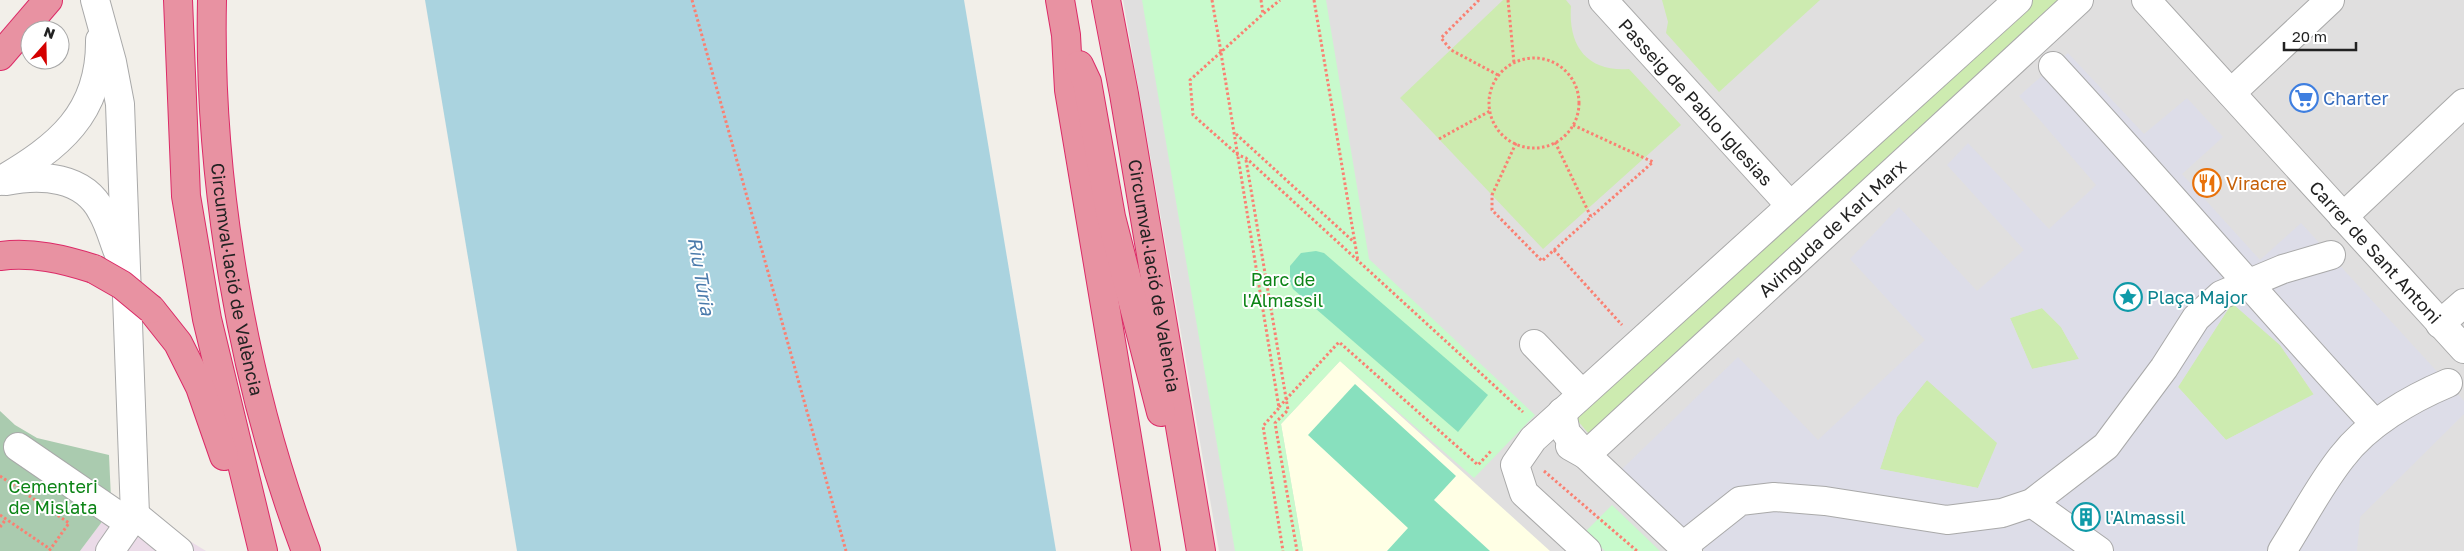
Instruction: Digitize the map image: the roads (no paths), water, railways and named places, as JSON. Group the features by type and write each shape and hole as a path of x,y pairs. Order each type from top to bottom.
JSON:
{"highway":[{"name":"Circumval·lació de València","path":"178,0 186,196 207,319 263,551"},
{"name":"Circumval·lació de València","path":"212,0 214,97 233,276 257,393 290,510 306,551"},
{"path":"1060,0 1066,35 1069,90 1146,551"},
{"name":"Circumval·lació de València","path":"1106,0 1124,94 1201,551"},
{"path":"0,56 45,3"},
{"path":"1066,35 1087,82 1111,217 1162,418 1188,551"},
{"path":"0,256 14,254 57,257 94,269 122,285 151,309 178,343 200,387 248,526 259,551"}],"street":[{"name":"Passeig de Pablo Iglesias","path":"1602,0 1789,204"},
{"path":"1587,551 1524,493 1515,465 1528,446 1562,412 1789,204 2018,0"},
{"name":"Avinguda de Karl Marx","path":"1586,455 2079,0"},
{"name":"Carrer de Sant Antoni","path":"2146,0 2464,349"},
{"path":"2231,93 2330,0"},
{"path":"0,182 29,164 52,146 77,122 100,62 95,7"},
{"path":"95,7 112,62 120,104 125,270 122,536"},
{"path":"1993,22 2024,51 2109,139"},
{"path":"1968,45 1996,76"},
{"path":"2053,66 2134,153 2248,282 2280,322 2375,424"},
{"path":"2343,216 2464,103"},
{"path":"0,182 29,176 53,177 72,184 89,196 102,211 125,270"},
{"path":"1562,412 1566,433 1586,455 1690,545 1740,502 1774,497 1825,501 1947,520 2002,513 2032,503 2106,446 2164,368 2196,318 2220,295 2248,282 2331,255"},
{"path":"2440,324 2464,303"},
{"path":"1534,344 1582,394"},
{"path":"2282,551 2342,456 2375,424 2432,390 2448,383"},
{"path":"1528,446 1563,442 1586,455"},
{"path":"18,447 122,536 179,551"},
{"path":"2032,503 2099,551"}],"water":[{"name":"Riu Túria","path":"425,0 964,0 1056,551 517,551"}],"place":[{"name":"Charter","path":"2304,98"},
{"name":"Viracre","path":"2207,183"},
{"name":"Plaça Major","path":"2128,297"},
{"name":"l'Almassil","path":"2086,517"}],"park label":[{"name":"Parc de l'Almassil","path":"1283,289"},
{"name":"Cementeri de Mislata","path":"53,496"}]}
